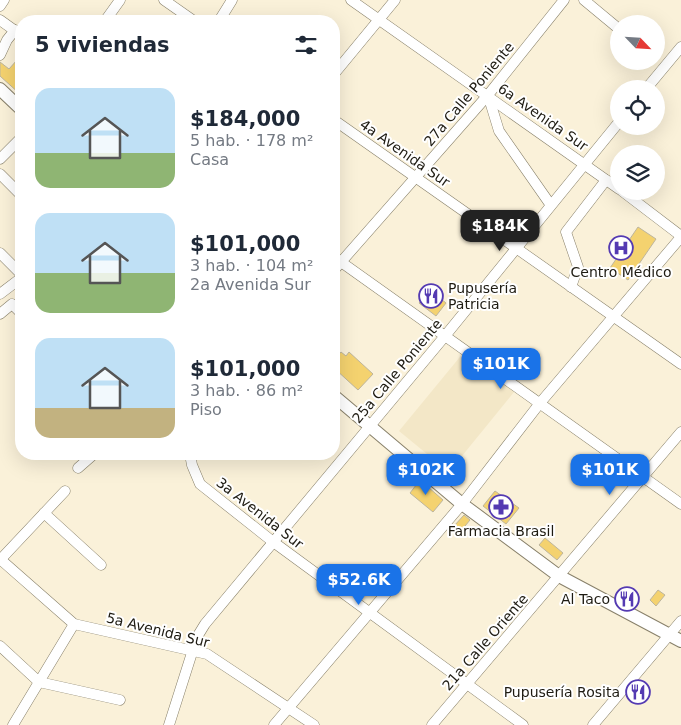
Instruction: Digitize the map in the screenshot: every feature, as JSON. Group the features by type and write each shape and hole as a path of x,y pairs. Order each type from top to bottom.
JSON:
{"main road":[{"path":"0,90 15,104"},
{"path":"340,401 462,504 559,576 675,637"}],"street":[{"path":"0,6 4,0"},
{"path":"109,15 120,0"},
{"path":"164,0 185,15"},
{"path":"222,15 232,0"},
{"name":"6a Avenida Sur","path":"351,0 380,18 610,183"},
{"path":"340,67 395,0"},
{"name":"27a Calle Poniente","path":"340,259 416,178 488,95 564,0"},
{"path":"584,0 610,22"},
{"path":"0,20 15,31"},
{"path":"0,55 15,37"},
{"path":"665,60 681,47"},
{"path":"488,95 499,131 550,204"},
{"name":"4a Avenida Sur","path":"340,124 681,364"},
{"name":"25a Calle Poniente","path":"340,460 445,336 550,204 610,133"},
{"path":"0,159 15,144"},
{"path":"0,174 15,189"},
{"path":"571,286 578,267 566,232 606,180"},
{"name":"6a Avenida Sur","path":"633,200 681,236"},
{"path":"274,725 462,504 540,403 681,236"},
{"path":"0,253 15,268"},
{"path":"340,266 445,336 681,504"},
{"path":"0,294 15,283"},
{"path":"0,314 12,304 15,307"},
{"name":"21a Calle Oriente","path":"432,725 681,432"},
{"path":"78,468 87,460"},
{"name":"3a Avenida Sur","path":"191,460 200,484 272,541 522,725"},
{"name":"25a Calle Poniente","path":"170,725 197,637 205,624 340,460"},
{"path":"0,560 65,491"},
{"path":"44,513 101,565"},
{"name":"5a Avenida Sur","path":"0,560 74,624 193,650 211,657 314,725"},
{"path":"593,725 675,637 681,620"},
{"path":"13,725 74,624"},
{"path":"0,646 39,682 120,700"}],"shaded area":[{"path":"464,352 514,392 449,472 399,431"}],"building":[{"path":"0,62 9,69 15,62 15,90 0,76"},
{"path":"638,227 656,239 628,280 610,268"},
{"name":"Pupusería Patricia","path":"430,290 446,303 436,316 419,303"},
{"path":"349,352 373,374 358,390 340,374 340,353 346,356"},
{"path":"420,480 443,500 433,512 410,493"},
{"name":"Farmacia Brasil","path":"495,491 519,508 506,524 483,506"},
{"path":"464,515 470,520 460,532 454,526"},
{"path":"545,538 563,553 557,560 539,545"},
{"path":"658,590 665,595 656,606 650,600"}],"place":[{"name":"Centro Médico","path":"621,248"},
{"name":"Pupusería Patricia","path":"431,296"},
{"name":"Farmacia Brasil","path":"501,507"},
{"name":"Al Taco","path":"627,599"},
{"name":"Pupusería Rosita","path":"638,692"}]}
